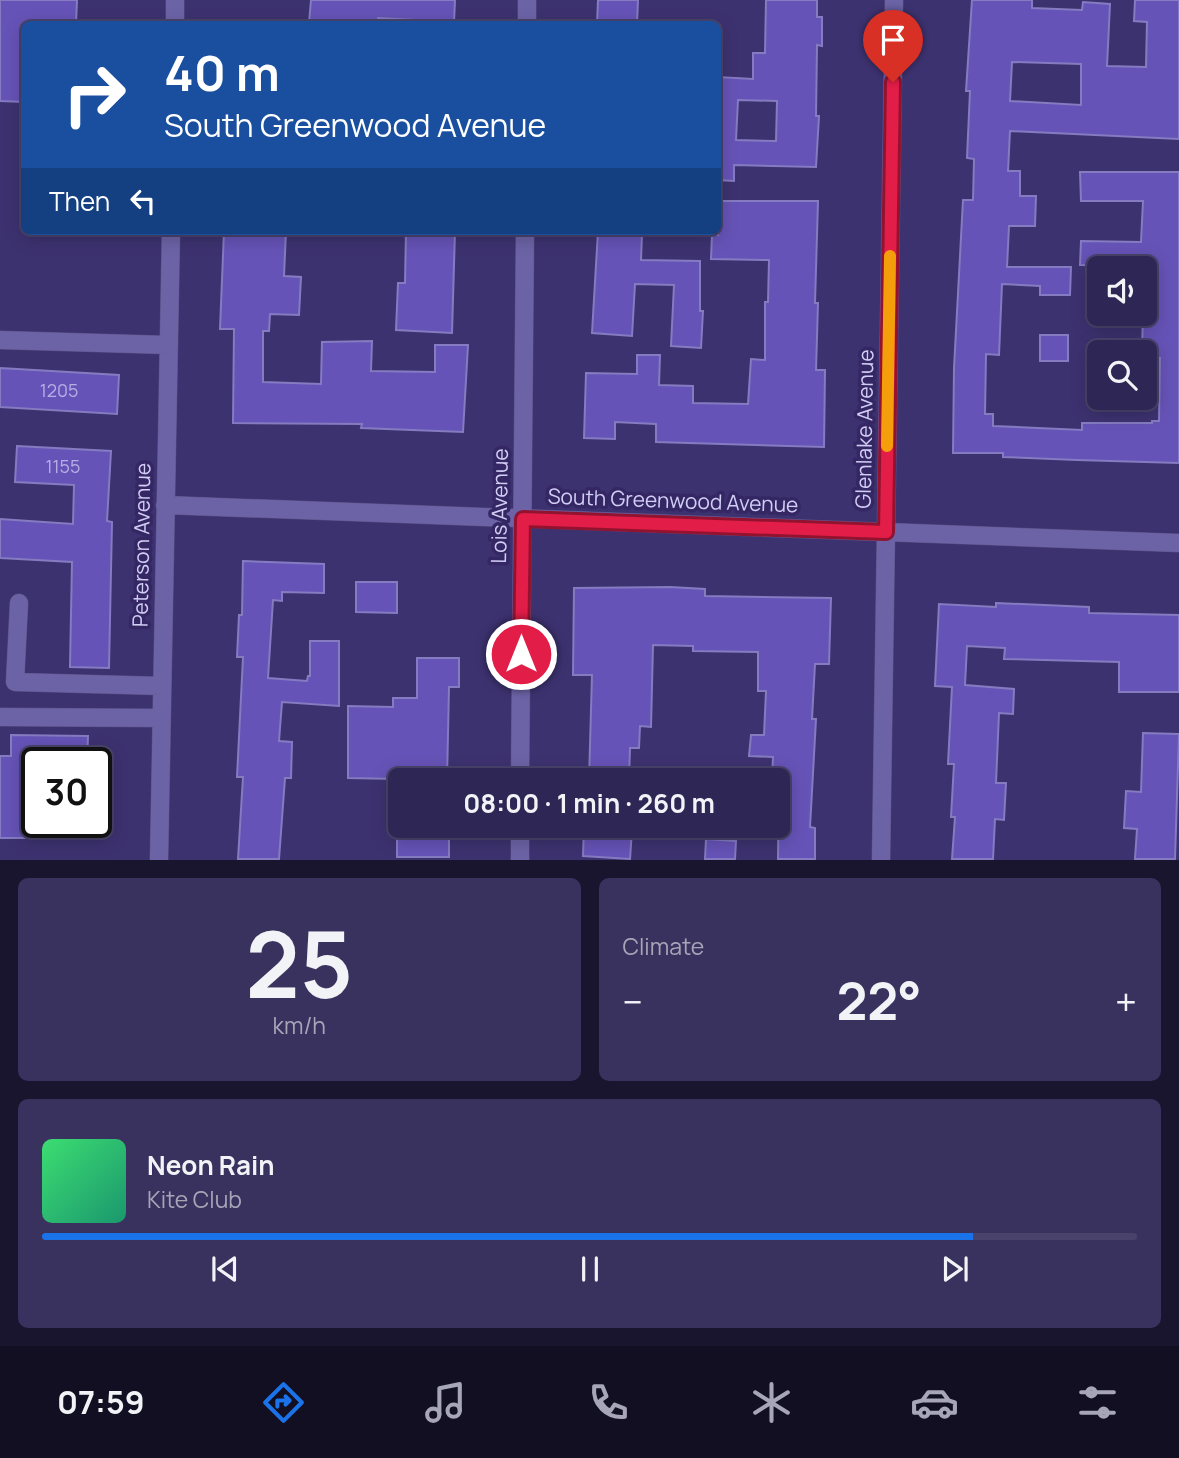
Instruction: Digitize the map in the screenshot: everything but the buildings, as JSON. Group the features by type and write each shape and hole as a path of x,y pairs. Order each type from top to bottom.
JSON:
{"street":[{"path":"175,21 176,0"},
{"path":"527,0 527,21"},
{"name":"Glenlake Avenue","path":"881,859 894,0"},
{"name":"Peterson Avenue","path":"159,859 171,235"},
{"name":"Lois Avenue","path":"520,768 525,235"},
{"path":"0,340 168,345"},
{"name":"South Greenwood Avenue","path":"165,505 1179,543"},
{"path":"19,603 15,682 162,686"},
{"path":"0,717 162,718"},
{"path":"520,838 520,859"}],"slow traffic":[{"path":"887,446 890,256"}],"route":[{"path":"521,654 523,519 886,532 893,82"}]}
